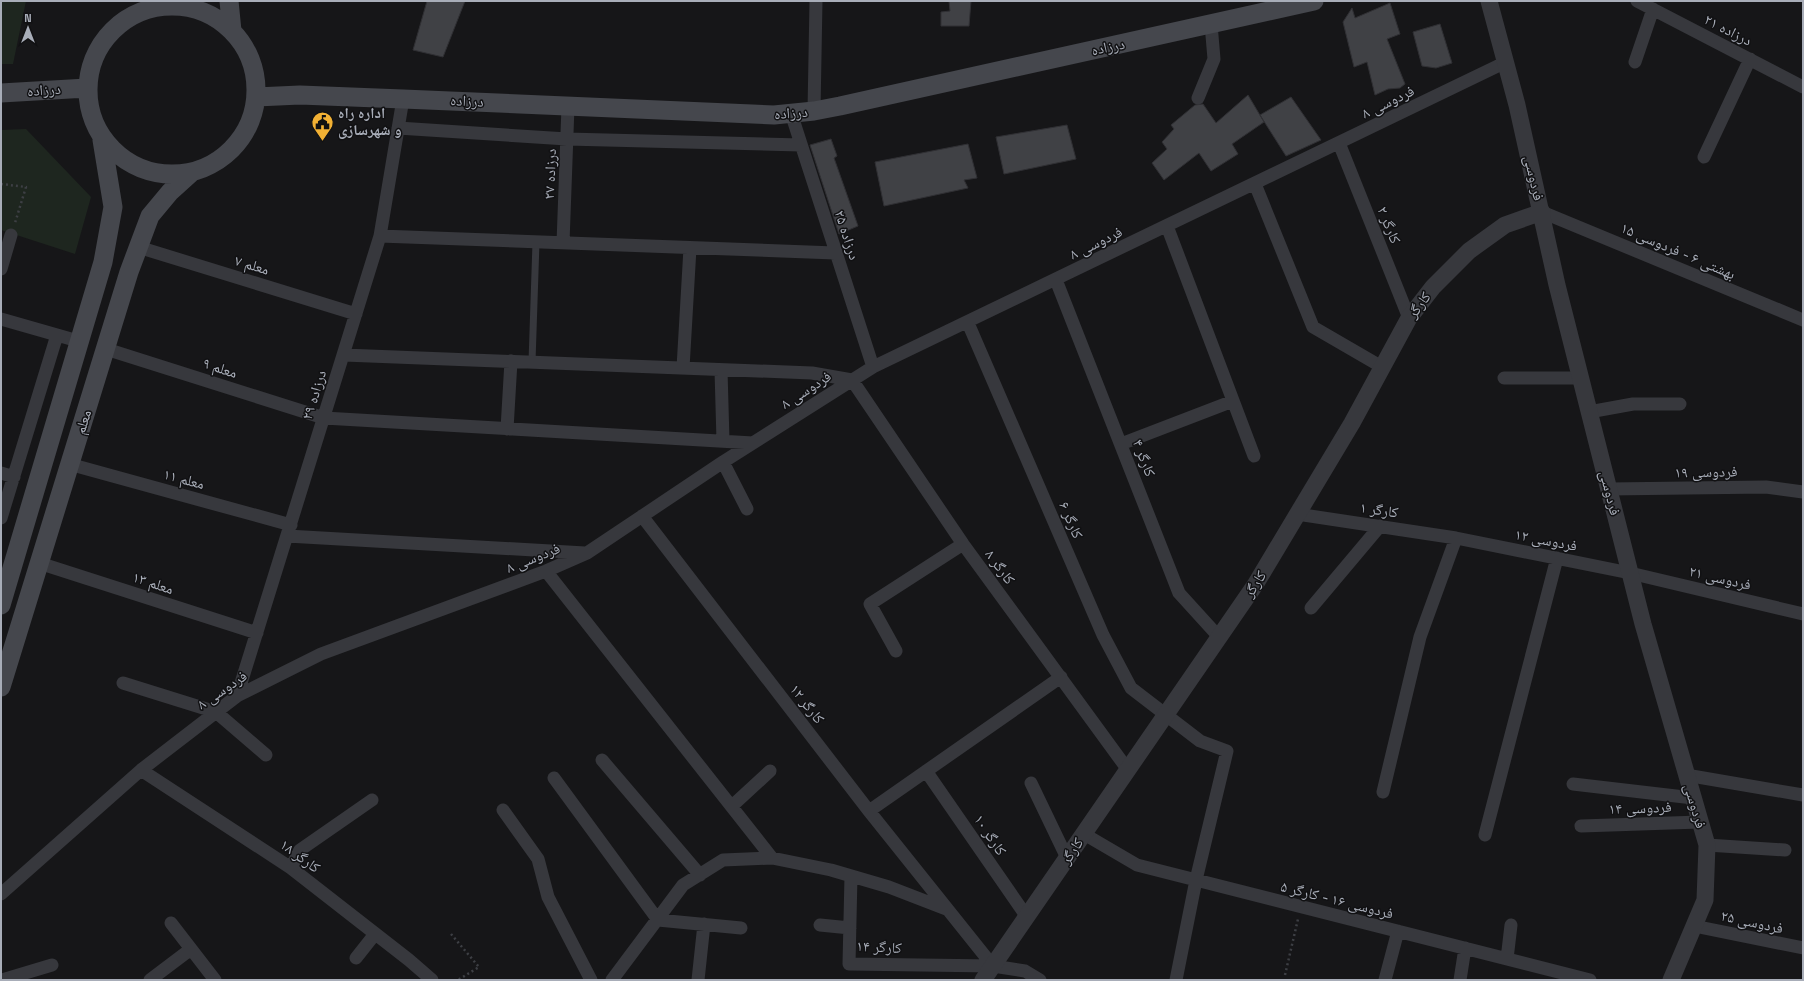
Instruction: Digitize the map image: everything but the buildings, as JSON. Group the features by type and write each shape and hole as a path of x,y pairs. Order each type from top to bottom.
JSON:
{"main road":[{"path":"229,1 232,31"},
{"name":"درزاده","path":"256,97 300,95 403,98 774,115 814,111 1314,1"},
{"path":"154,5 194,9 214,18 232,31 243,45 251,61 256,79 256,97 252,118 242,137 228,153 211,165 191,173 166,175 141,170 120,157 102,140 96,129 89,109 87,88 90,67 99,47 112,30 130,17 154,5"},
{"name":"درزاده","path":"1,93 87,88"},
{"name":"معلم","path":"1,605 103,262 112,207 102,140"},
{"name":"معلم","path":"1,687 69,464 138,247 150,216 170,192 191,173"},
{"path":"65,388 91,397"}],"street":[{"path":"814,111 816,1"},
{"name":"فردوسی","path":"1489,1 1506,62 1542,212 1557,285 1630,573 1707,845 1705,900 1671,980"},
{"name":"درزاده ۲۱","path":"1638,1 1803,87"},
{"path":"1635,62 1654,9"},
{"path":"1198,98 1214,59 1212,24"},
{"path":"1704,157 1750,59"},
{"name":"فردوسی ۸","path":"1,894 141,770 237,696 320,654 546,571 587,553 723,462 873,367 968,323 1506,62"},
{"name":"درزاده ۲۹","path":"237,696 380,236 403,98"},
{"name":"درزاده ۲۷","path":"563,243 568,106"},
{"name":"درزاده ۲۵","path":"791,113 873,367"},
{"path":"398,128 567,139 801,145"},
{"name":"کارگر ۲","path":"1339,143 1409,318"},
{"path":"1255,184 1313,327 1382,367"},
{"name":"کارگر","path":"983,980 1255,585 1352,423 1409,318 1433,287 1469,251 1506,225 1542,212"},
{"name":"بهشتی ۶ - فردوسی ۱۵","path":"1542,212 1803,320"},
{"path":"1166,226 1254,456"},
{"path":"1,269 11,236"},
{"path":"380,236 835,253"},
{"name":"معلم ۷","path":"138,247 356,314"},
{"path":"682,368 690,248"},
{"name":"کارگر ۴","path":"1056,280 1179,593 1219,638"},
{"path":"1,319 78,342"},
{"name":"کارگر ۶","path":"968,323 1103,635 1130,688 1200,741 1227,752 1196,880"},
{"path":"1,518 56,335"},
{"name":"معلم ۹","path":"106,349 324,418 753,443"},
{"path":"344,355 812,373 852,380"},
{"path":"507,429 511,361"},
{"path":"721,370 723,441"},
{"path":"1504,378 1581,378"},
{"name":"کارگر ۸","path":"852,380 963,544 1128,770"},
{"path":"1121,444 1233,401"},
{"path":"1589,412 1633,404 1680,404"},
{"path":"723,462 747,508"},
{"name":"معلم ۱۱","path":"69,464 289,530 587,553"},
{"path":"1,472 14,477"},
{"name":"فردوسی ۱۹","path":"1609,489 1766,487 1803,492"},
{"name":"کارگر ۱","path":"1297,514 1456,538"},
{"name":"کارگر ۱۲","path":"642,516 869,811 993,966"},
{"path":"1311,608 1380,526"},
{"path":"1384,792 1420,638 1456,538"},
{"name":"فردوسی ۱۲","path":"1456,538 1630,573"},
{"path":"896,651 870,604 963,544"},
{"path":"1485,835 1557,558"},
{"name":"معلم ۱۳","path":"38,564 257,633"},
{"path":"546,571 772,858"},
{"name":"فردوسی ۲۱","path":"1630,573 1803,614"},
{"path":"869,811 1061,677"},
{"path":"123,683 216,712 266,755"},
{"path":"602,760 700,875"},
{"name":"کارگر ۱۸","path":"141,770 291,868 432,980"},
{"path":"732,806 770,770"},
{"name":"کارگر ۱۰","path":"926,771 1027,917"},
{"path":"1686,775 1803,794"},
{"path":"554,778 658,920 741,928"},
{"path":"1031,783 1067,858"},
{"path":"1573,784 1693,798"},
{"path":"291,868 300,850 372,800"},
{"path":"503,810 538,859 548,897 591,980"},
{"name":"فردوسی ۱۴","path":"1581,826 1700,822"},
{"name":"فردوسی ۱۶ - کارگر ۵","path":"1084,834 1137,865 1590,980"},
{"path":"1707,845 1785,850"},
{"name":"کارگر ۱۲","path":"612,980 684,885 723,860 772,858 831,870 889,887 948,910"},
{"name":"کارگر ۱۴","path":"851,876 850,964 993,966"},
{"path":"1176,980 1196,880"},
{"path":"171,923 215,980"},
{"path":"698,980 704,924"},
{"path":"820,925 850,928"},
{"path":"1507,959 1510,925"},
{"name":"فردوسی ۲۵","path":"1694,926 1803,948"},
{"path":"1385,980 1398,931"},
{"path":"356,958 375,934"},
{"path":"1460,980 1465,948"},
{"path":"150,980 191,949"},
{"path":"2,980 52,966"},
{"path":"993,966 1025,971 1040,980"}],"lane":[{"path":"532,362 536,242"}],"path":[{"path":"1,184 26,187 11,236"},
{"path":"1286,975 1300,907"},
{"path":"451,934 479,967 458,980"}],"shaded area":[{"path":"1,1 26,1 13,64 1,64"},
{"path":"26,129 91,197 75,254 1,230 1,130"}],"place":[{"name":"اداره راه و شهرسازی","path":"323,142"}]}
